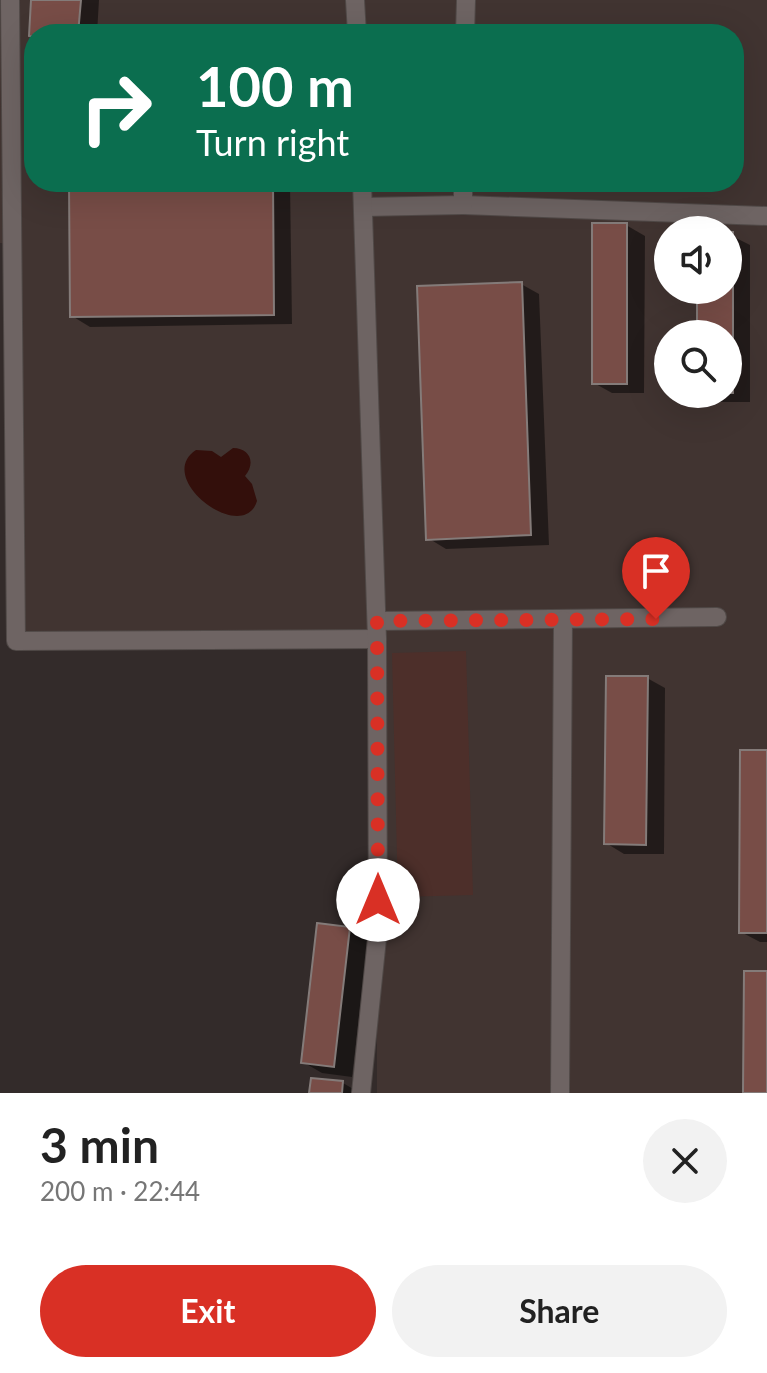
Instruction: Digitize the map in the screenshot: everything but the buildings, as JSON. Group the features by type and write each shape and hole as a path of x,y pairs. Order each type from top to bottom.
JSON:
{"street":[{"path":"10,0 16,641 717,617"},
{"path":"355,0 356,24"},
{"path":"465,24 466,0"},
{"path":"361,1093 378,929 377,630 362,192"},
{"path":"463,192 463,205"},
{"path":"363,207 463,205 767,216"},
{"path":"560,1093 563,620"}],"shaded area":[{"path":"0,0 767,0 767,1093 377,1093 377,639 16,641 12,244 0,243"},
{"path":"233,448 244,451 250,457 245,476 252,484 257,501 249,513 236,516 220,512 205,503 185,476 186,462 196,450 212,451 221,457"},
{"path":"466,651 473,895 398,897 392,653"}],"route":[{"path":"378,900 377,621 656,619"}]}
